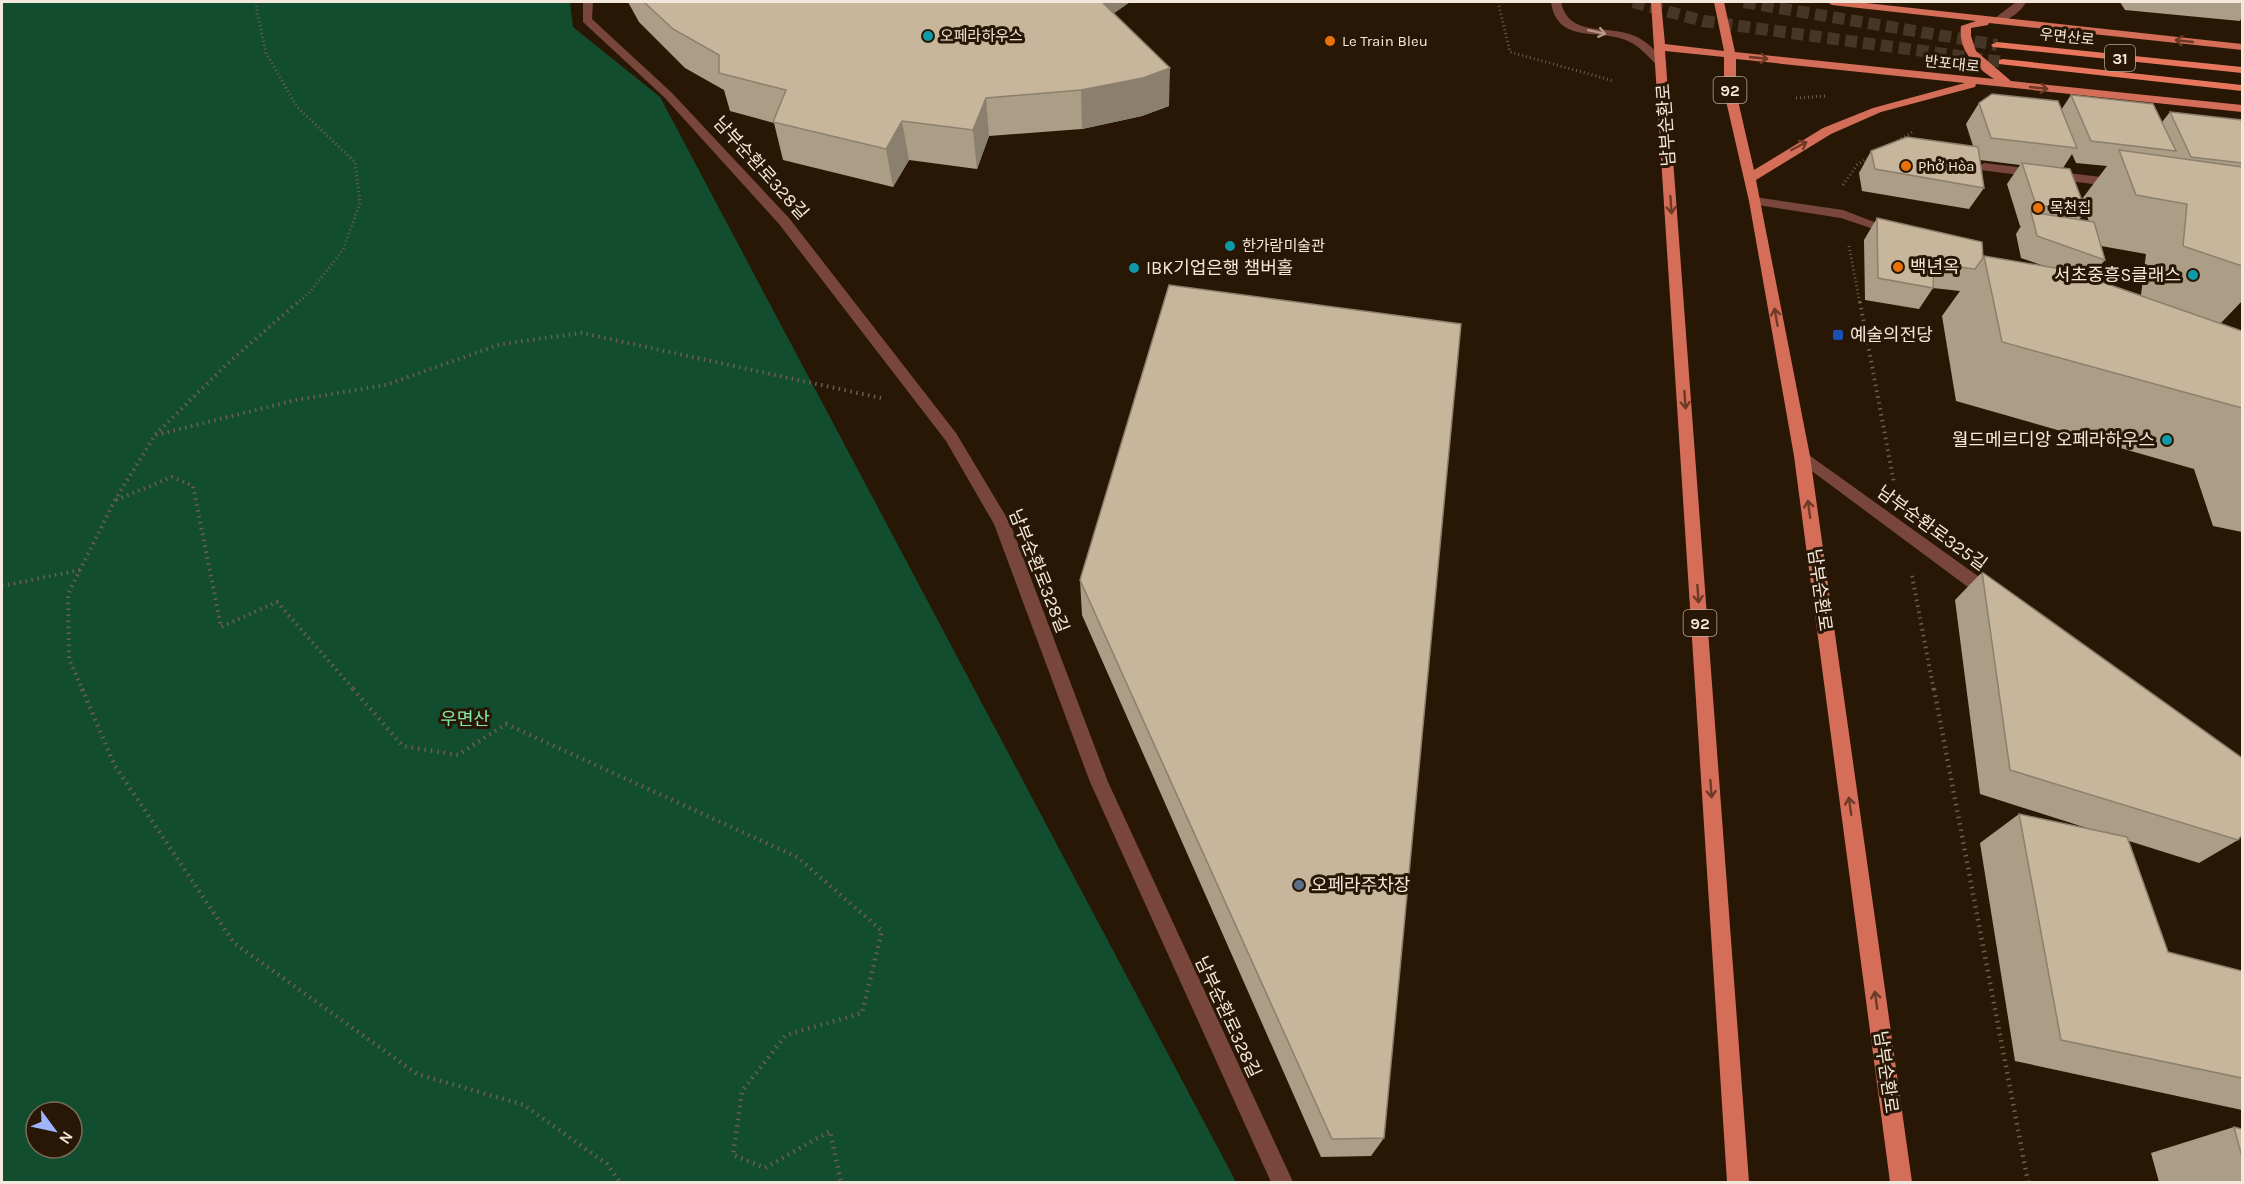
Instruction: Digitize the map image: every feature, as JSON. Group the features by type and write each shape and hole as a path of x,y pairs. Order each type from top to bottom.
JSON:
{"highway":[{"name":"우면산로","path":"1997,45 2242,70"},
{"name":"우면산로","path":"2003,62 2242,88"}],"main road":[{"name":"남부순환로","path":"1656,2 1738,1182"},
{"name":"남부순환로","path":"1719,2 1730,54 1730,92 1755,201 1802,456 1901,1182"},
{"path":"1832,2 2242,47"},
{"path":"1900,2 2000,20"},
{"path":"2000,20 1966,26 1966,42 1973,56 2009,84"},
{"name":"반포대로","path":"1660,55 1730,54 2242,109"},
{"path":"1750,178 1818,137 1877,110 1981,82"}],"street":[{"name":"남부순환로328길","path":"588,2 587,20 668,95 784,221 951,437 1002,523 1099,782 1282,1182"},
{"path":"1556,2 1556,11 1560,19 1566,23 1584,29 1628,37 1660,55"},
{"path":"2000,20 2019,6 2020,2"},
{"path":"1984,167 2127,185"},
{"path":"1755,201 1843,214 1909,237"},
{"name":"남부순환로325길","path":"1802,456 2007,607"}],"path":[{"path":"258,2 256,7 266,53 297,107 355,162 360,203 344,250 310,292 227,364 155,435 115,500 68,594 69,659 116,766 234,943 417,1074 524,1105 607,1164 620,1182"},
{"path":"1498,2 1510,52 1614,81"},
{"path":"1796,98 1830,96"},
{"path":"1889,146 1919,128"},
{"path":"1873,155 1857,165 1843,182 1843,214 2028,1182"},
{"path":"155,435 296,400 386,385 501,345 582,333 877,397 926,404"},
{"path":"115,500 172,477 193,486 221,627 278,602 404,746 458,754 506,724 797,857 882,931 862,1013 786,1035 742,1091 733,1155 765,1168 830,1131 841,1182"},
{"path":"2,586 80,570"}],"green space":[{"name":"우면산","path":"2,2 570,2 573,27 660,97 1236,1182 2,1182"}],"building":[{"path":"644,2 1102,2 1170,68 1143,78 1081,90 986,98 973,130 902,121 886,149 773,122 786,90 719,73 719,55 673,29"},
{"path":"1992,94 2058,101 2077,148 1991,138 1979,103"},
{"path":"2071,95 2153,104 2176,151 2091,141"},
{"path":"2170,112 2242,120 2242,163 2191,157"},
{"path":"1907,137 1978,147 1984,188 1875,169 1871,151"},
{"path":"2119,150 2242,167 2242,266 2183,246 2187,204 2136,195"},
{"path":"2022,163 2070,169 2086,211 2036,205"},
{"path":"2031,212 2094,222 2105,260 2037,236"},
{"path":"1877,218 1982,242 1983,258 1975,269 1934,264 1933,288 1878,278"},
{"path":"1984,256 2067,270 2242,331 2242,408 2002,342"},
{"name":"오페라주차장","path":"1169,285 1461,324 1384,1138 1332,1139 1080,580"},
{"path":"1982,572 2242,758 2242,835 2238,840 2010,770"},
{"path":"2019,814 2127,837 2168,952 2242,971 2242,1078 2061,1040"},
{"path":"2234,1127 2242,1129 2242,1157"}],"tunnel":[{"path":"1633,2 1703,21 2003,62"},
{"path":"1744,2 1997,45"}],"place":[{"name":"오페라하우스","path":"928,36"},
{"name":"Le Train Bleu","path":"1330,41"},
{"name":"Phở Hòa","path":"1906,166"},
{"name":"목천집","path":"2038,208"},
{"name":"한가람미술관","path":"1230,246"},
{"name":"백년옥","path":"1898,267"},
{"name":"IBK기업은행 챔버홀","path":"1134,268"},
{"name":"서초중흥S클래스","path":"2193,275"},
{"name":"예술의전당","path":"1838,335"},
{"name":"월드메르디앙 오페라하우스","path":"2167,440"},
{"name":"오페라주차장","path":"1299,885"}]}
